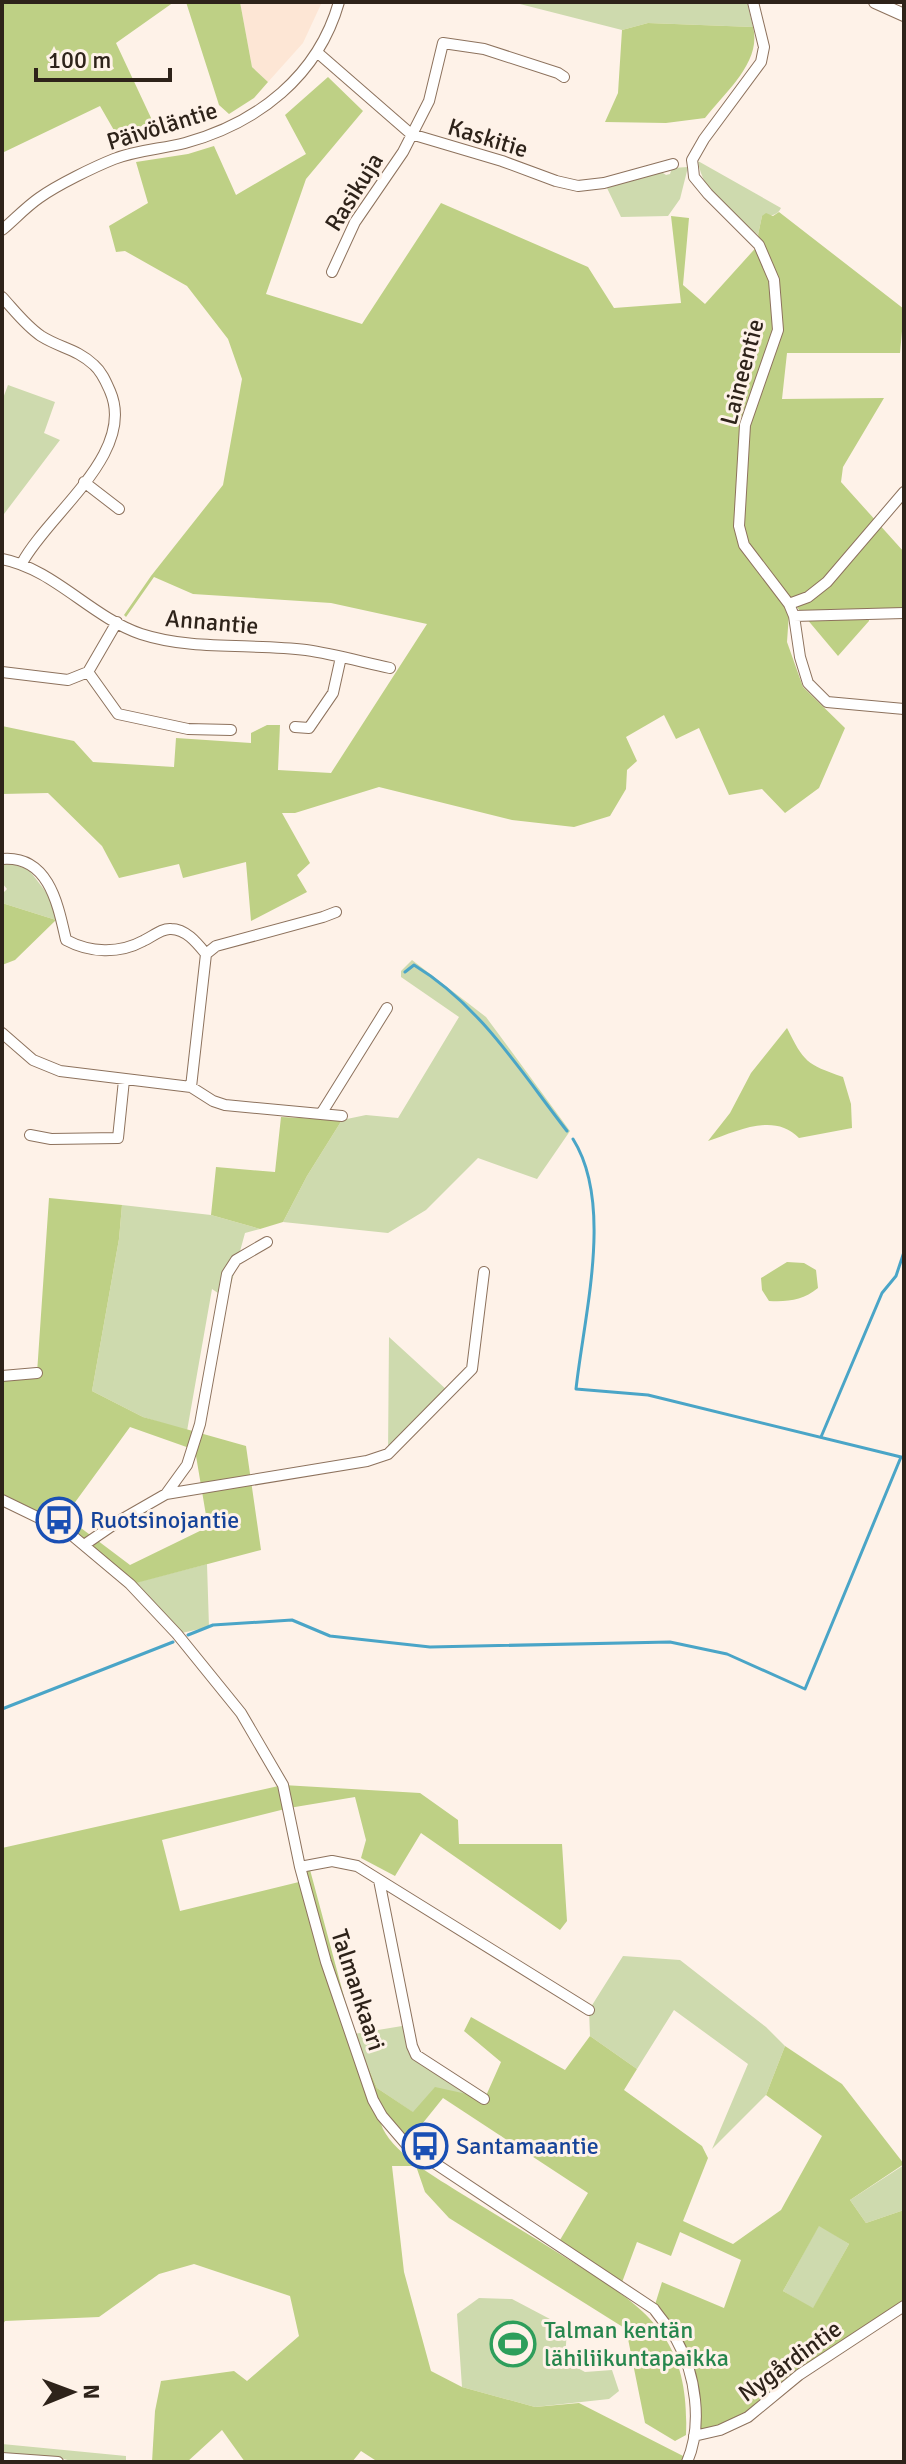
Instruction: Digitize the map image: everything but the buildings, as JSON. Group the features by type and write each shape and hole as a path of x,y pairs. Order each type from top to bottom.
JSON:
{"street":[{"name":"Päivöläntie","path":"2,230 39,198 113,159 188,142 248,119 297,79 318,53 339,2"},
{"name":"Laineentie","path":"753,2 764,47 761,62 692,160 694,177 759,245 774,280 778,330 745,425 738,514 744,545 789,604 808,683 827,702 904,709"},
{"path":"875,2 904,15"},
{"name":"Rasikuja","path":"332,272 355,222 403,152 429,101 443,43 484,49 564,77"},
{"name":"Kaskitie","path":"318,53 411,134 556,181 578,186 604,183 673,164"},
{"path":"2,297 38,334 78,351 98,368 114,398 110,443 22,563"},
{"path":"84,482 119,509"},
{"path":"789,604 817,592 904,492"},
{"name":"Annantie","path":"2,559 22,563 139,633 165,640 306,650 390,668"},
{"path":"794,616 904,613"},
{"path":"2,672 68,680 88,672 117,622"},
{"path":"295,727 309,728 333,693 341,657"},
{"path":"88,672 118,714 188,729 231,730"},
{"path":"2,859 22,861 34,868 57,900 66,940 77,946 114,952 167,929 175,929 192,938 206,954"},
{"path":"191,1087 206,954 216,946 336,912"},
{"path":"321,1114 387,1008"},
{"path":"2,1033 33,1060 60,1071 191,1087 225,1105 342,1116"},
{"path":"30,1135 51,1139 118,1138 124,1080"},
{"path":"166,1494 187,1465 200,1424 227,1274 236,1260 267,1242"},
{"path":"84,1545 166,1494 367,1461 388,1454 472,1369 484,1272"},
{"path":"2,1376 37,1373"},
{"name":"Talmankaari","path":"2,1500 55,1525 130,1584 177,1634 241,1713 283,1785 300,1867 326,1962 373,2100 382,2116 406,2144 654,2309 677,2341 691,2375 694,2436 687,2462"},
{"path":"300,1867 332,1861 357,1866 589,2010"},
{"path":"379,1880 416,2055 484,2099"},
{"name":"Nygårdintie","path":"694,2436 720,2430 748,2417 799,2375 904,2306"},
{"path":"2,2458 58,2462"}],"shaded area":[{"path":"240,2 322,2 303,43 268,82 252,67"}],"green space":[{"path":"2,2 174,2 116,43 152,120 119,139 100,106 2,153"},
{"path":"186,2 240,2 252,67 268,82 254,98 229,114 219,105"},
{"path":"512,2 747,2 753,27 648,23 622,30"},
{"path":"648,23 753,27 754,40 747,64 705,118 666,123 605,122 618,93 622,30"},
{"path":"328,77 363,111 306,179 266,294 362,324 441,203 588,267 614,308 681,303 671,216 689,218 683,285 705,304 761,242 758,235 762,216 766,213 773,216 779,212 904,309 900,353 787,353 782,399 884,398 843,467 841,482 904,552 904,610 869,610 869,621 838,656 790,599 787,642 803,687 845,728 819,788 785,813 762,789 729,795 699,728 676,739 664,715 626,737 637,761 627,770 626,789 610,816 574,827 512,820 379,787 295,813 282,813 310,863 297,875 307,892 251,921 246,862 183,878 179,864 119,878 102,846 48,793 2,794 2,726 74,741 93,762 174,767 176,738 251,743 251,733 267,725 280,725 278,770 331,773 427,624 331,603 193,594 154,577 126,617 124,615 223,485 242,379 228,339 187,286 125,251 116,252 109,226 148,203 136,162 188,154 214,146 236,195 306,154 285,115"},
{"path":"698,161 781,208 775,214 762,216 758,235 713,194"},
{"path":"688,167 680,199 668,216 621,217 607,188 660,171 666,175 672,168"},
{"path":"8,385 55,402 44,433 60,440 4,514 2,401"},
{"path":"10,863 29,870 53,901 56,920 2,903 2,894 7,889 2,883 2,864"},
{"path":"2,903 56,920 15,960 2,965"},
{"path":"412,960 486,1017 570,1131 537,1179 478,1158 426,1210 388,1233 283,1222 342,1120 366,1115 398,1118 459,1017 401,977 401,971"},
{"path":"787,1028 802,1055 821,1069 843,1077 851,1104 852,1128 799,1138 778,1126 755,1126 708,1141 730,1113 751,1073"},
{"path":"281,1117 342,1120 283,1222 260,1229 211,1215 216,1167 275,1172"},
{"path":"49,1198 122,1205 119,1239 92,1391 143,1417 246,1446 261,1550 136,1583 63,1521 45,1516 2,1494 2,1376 37,1373","holes":["130,1427 195,1450 208,1527 130,1565 65,1516"]},
{"path":"122,1205 211,1215 260,1229 245,1233 227,1299 212,1289 187,1431 143,1417 92,1391 119,1239"},
{"path":"787,1262 804,1263 816,1270 818,1288 795,1299 769,1301 762,1290 761,1278"},
{"path":"389,1337 448,1391 388,1454"},
{"path":"207,1564 209,1627 177,1634 130,1584"},
{"path":"283,1785 420,1793 458,1820 459,1844 562,1844 567,1921 560,1930 421,1833 395,1876 361,1858 366,1840 355,1797 289,1808 162,1840 180,1911 303,1881 300,1867 309,1866 354,2034 377,2088 413,2112 435,2087 485,2098 501,2062 464,2031 471,2017 565,2070 590,2036 637,2069 624,2090 702,2146 708,2158 683,2221 733,2244 781,2210 822,2136 766,2095 785,2046 842,2084 904,2164 850,2200 866,2223 904,2210 904,2306 748,2417 694,2436 691,2374 654,2308 662,2282 724,2308 741,2260 680,2232 671,2256 637,2242 621,2285 557,2245 588,2193 443,2098 406,2144 375,2106 389,2139 418,2166 598,2278 642,2311 671,2349 680,2373 686,2435 675,2441 645,2423 626,2329 449,2218 425,2192 416,2166 392,2166 404,2272 431,2371 462,2387 535,2407 579,2403 689,2459 687,2462 378,2462 361,2451 352,2462 245,2462 222,2430 187,2462 152,2462 155,2411 161,2381 234,2371 247,2381 299,2336 290,2296 194,2264 159,2274 99,2317 5,2321 2,2326 2,1848","holes":["819,2226 849,2244 813,2308 783,2291"]},
{"path":"623,1956 680,1960 766,2027 785,2046 766,2095 712,2149 748,2064 674,2010 637,2069 590,2036 589,2010"},
{"path":"408,2025 412,2046 484,2099 435,2088 414,2113 377,2088 354,2034"},
{"path":"904,2165 904,2210 866,2223 850,2200"},
{"path":"819,2225 849,2244 813,2309 783,2291"},
{"name":"Talman kentän lähiliikuntapaikka","path":"479,2298 512,2299 567,2328 565,2361 585,2372 612,2370 619,2391 609,2399 535,2407 462,2387 457,2314"},
{"path":"2,2444 126,2456 126,2462 76,2462 51,2456 2,2462"}],"waterway":[{"path":"405,972 414,965 459,1000 498,1041 567,1131"},
{"path":"188,1635 213,1625 292,1620 330,1636 430,1647 670,1642 727,1654 805,1689 901,1457 648,1395 576,1389 593,1261 594,1227 592,1195 585,1165 573,1139"},
{"path":"821,1437 882,1293 896,1276 904,1252"},
{"path":"2,1709 173,1642"}],"place":[{"name":"Ruotsinojantie","path":"59,1520"},
{"name":"Santamaantie","path":"425,2146"},
{"name":"Talman kentän lähiliikuntapaikka","path":"513,2344"}]}
